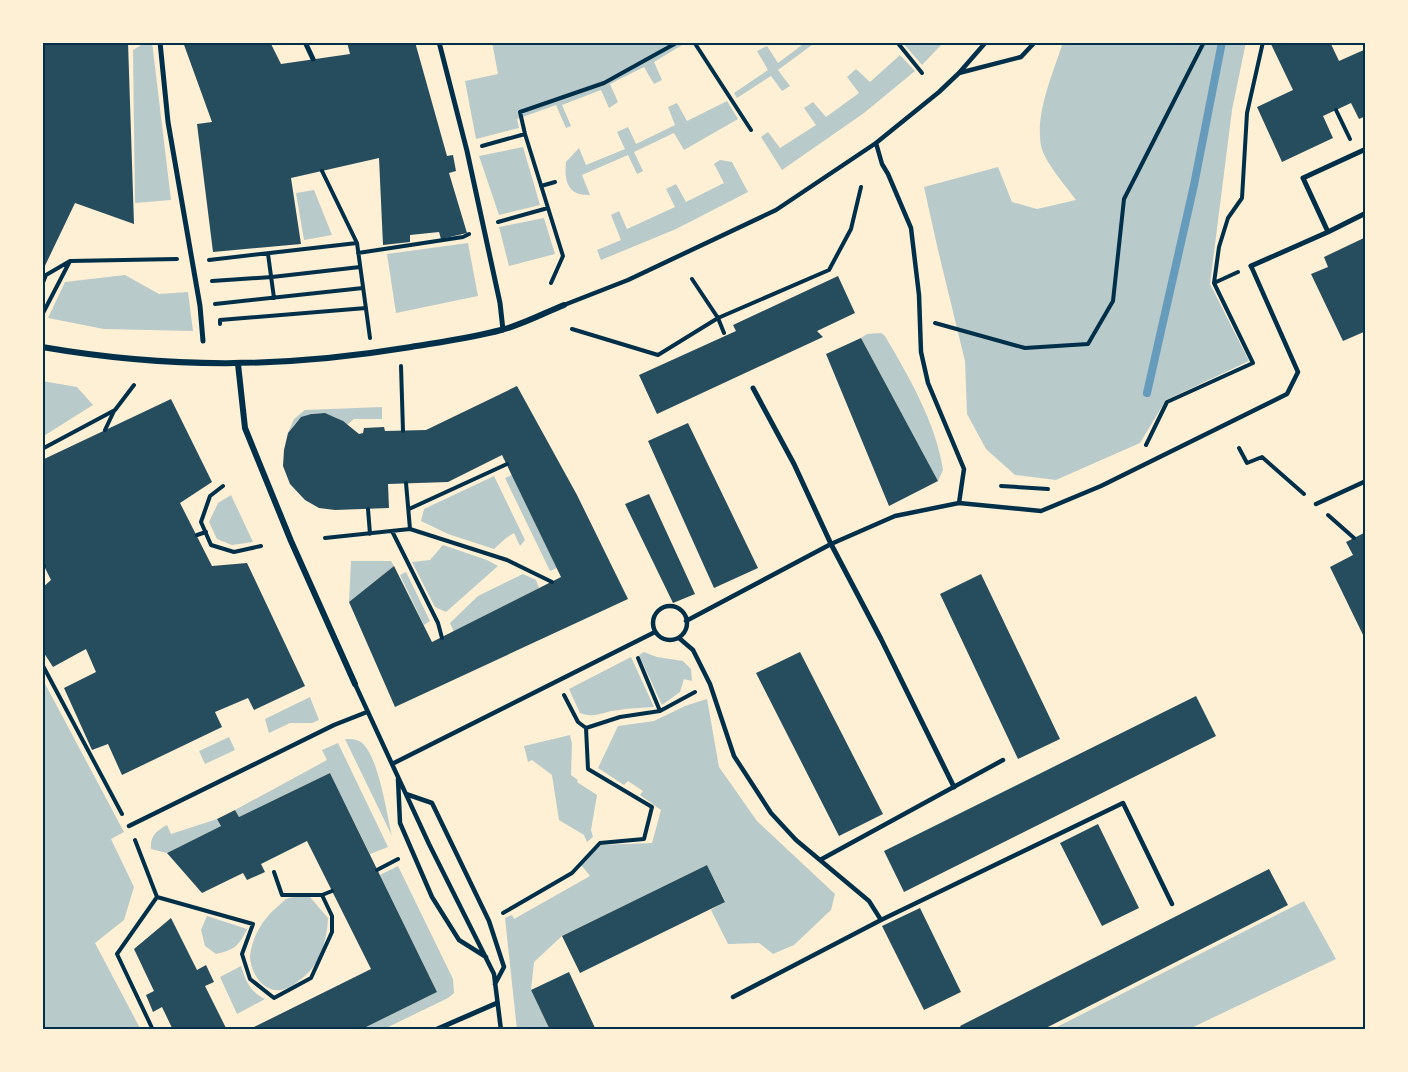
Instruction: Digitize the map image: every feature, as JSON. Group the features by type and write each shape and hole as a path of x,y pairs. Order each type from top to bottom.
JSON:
{"street":[{"path":"160,42 168,122 200,306 203,340"},
{"path":"305,42 313,59"},
{"path":"438,42 467,151 500,303 503,330"},
{"path":"1328,232 1303,178 1366,149"},
{"path":"1251,266 1366,213"},
{"path":"42,347 140,360 238,364 279,363 372,353 503,330 564,305"},
{"path":"238,364 245,428 291,541 355,684"},
{"path":"753,388 794,465 831,544 954,787"},
{"path":"435,1030 497,1003"}],"lane":[{"path":"564,305 628,280 776,210 876,143 959,73 986,42"},
{"path":"959,73 1021,57 1035,42"},
{"path":"876,143 882,164 911,228 921,352 928,383 964,469 959,503"},
{"path":"686,621 831,544 896,516 959,503 1041,511 1101,486 1287,394 1298,372 1251,266"},
{"path":"1316,504 1366,481"},
{"path":"668,607 678,608 686,621 685,630 679,638 669,640 655,632 653,621 663,608 668,607"},
{"path":"392,764 655,632"},
{"path":"679,638 693,650 710,684 734,756 771,813 796,840 869,901 881,920"},
{"path":"355,684 429,844 494,974 501,1030"},
{"path":"129,826 333,725 367,712"},
{"path":"820,860 1003,760"},
{"path":"398,775 400,823 432,897 459,940 486,957"},
{"path":"406,794 432,803 459,855 489,921 502,958 504,967 495,984"},
{"path":"733,997 881,920 1123,803 1172,904"}],"path":[{"path":"551,283 562,256 520,112 604,83 678,42"},
{"path":"694,42 751,130"},
{"path":"897,42 922,73"},
{"path":"920,320 1025,348 1088,344 1113,302 1124,199 1204,42"},
{"path":"1137,450 1147,444 1167,402 1253,363 1214,283 1219,248 1228,218 1242,198 1247,112 1263,42"},
{"path":"467,151 525,134"},
{"path":"322,171 357,243 369,330"},
{"path":"541,186 555,183"},
{"path":"572,329 658,355 718,318 829,270 851,229 861,187"},
{"path":"358,253 463,237 483,226 548,208"},
{"path":"42,285 46,275 70,261 206,260 357,243"},
{"path":"268,254 274,298"},
{"path":"42,315 70,261"},
{"path":"1214,283 1251,266"},
{"path":"196,282 272,277 360,267"},
{"path":"692,279 718,318 724,333"},
{"path":"200,306 363,288"},
{"path":"220,330 220,320 366,308"},
{"path":"401,379 403,431"},
{"path":"105,430 115,410 134,385"},
{"path":"42,449 115,410"},
{"path":"1239,448 1247,463 1262,457 1354,538"},
{"path":"409,509 507,464"},
{"path":"406,483 410,528"},
{"path":"222,486 210,496 201,522 211,545 234,552 261,546"},
{"path":"1001,486 1059,490"},
{"path":"368,509 370,534"},
{"path":"325,538 410,528 507,560 552,582"},
{"path":"392,531 438,623 442,638"},
{"path":"197,535 206,532"},
{"path":"632,644 660,711"},
{"path":"42,664 129,826 157,897"},
{"path":"558,681 578,722 586,728"},
{"path":"586,728 620,717 660,711 710,684"},
{"path":"500,915 572,873 600,843 644,839 652,807 588,769 586,728"},
{"path":"377,870 399,859"},
{"path":"274,872 282,895 322,895 332,891"},
{"path":"157,897 253,924 242,954 250,979 274,998 311,978 332,932 332,916 322,895"},
{"path":"153,1030 117,954 157,897"}],"shaded area":[{"path":"146,42 152,42 171,200 135,203 133,50"},
{"path":"492,42 687,42 654,62 662,80 654,84 644,67 610,84 618,102 609,108 601,90 562,105 571,126 566,128 556,105 517,119 519,128 476,139 465,81 498,74"},
{"path":"806,42 816,42 778,70 790,86 782,91 771,76 737,98 734,93 768,70 757,51 767,46 778,63"},
{"path":"902,42 944,42 922,65"},
{"path":"1063,42 1246,42 1232,110 1210,284 1249,361 1166,400 1140,443 1056,480 1015,475 986,449 967,414 965,361 924,187 998,167 1012,202 1037,209 1076,200 1056,174 1041,146 1040,120 1046,93"},
{"path":"900,55 915,71 864,113 782,170 761,137 768,132 780,148 816,125 804,108 813,102 826,117 859,93 847,77 856,69 870,82"},
{"path":"727,101 738,119 684,150 674,133 634,152 643,171 637,174 628,155 582,175 590,195 577,193 569,186 566,162 579,148 586,165 625,149 617,132 628,127 636,144 675,125 668,107 677,103 687,121"},
{"path":"523,147 540,205 499,215 479,156"},
{"path":"720,160 732,162 748,192 676,229 601,260 597,250 621,240 611,215 619,211 627,229 675,207 666,189 676,184 686,202 724,183 714,164"},
{"path":"314,190 332,235 304,240 296,193"},
{"path":"544,218 555,254 509,266 499,227"},
{"path":"468,243 478,296 396,313 387,254"},
{"path":"125,275 159,294 188,292 193,331 104,329 48,318 65,282"},
{"path":"881,333 903,368 928,418 943,470 938,481 861,338 867,334"},
{"path":"42,381 77,387 93,405 42,437"},
{"path":"382,407 382,419 354,419 347,425 337,418 312,413 297,421 288,433 294,419 305,410"},
{"path":"512,475 557,568 550,571 505,478"},
{"path":"494,476 525,540 520,546 514,533 494,549 448,534 421,521 424,509"},
{"path":"231,495 253,542 232,545 217,539 209,522 218,503"},
{"path":"443,545 498,566 446,612 435,607 412,562 430,560"},
{"path":"351,561 391,561 394,566 349,602"},
{"path":"406,572 430,621 424,625 400,575"},
{"path":"523,574 536,580 539,588 454,632 450,623 478,596"},
{"path":"644,652 657,657 683,661 691,669 692,681 684,679 680,692 662,705 639,655"},
{"path":"631,657 654,707 623,709 595,715 580,713 569,689"},
{"path":"42,678 124,832 111,839 134,887 124,920 95,943 141,1030 42,1030"},
{"path":"310,697 319,720 312,723 290,723 269,733 265,719"},
{"path":"707,699 719,767 757,821 835,894 831,910 794,945 773,954 759,943 728,944 711,910 725,901 707,865 562,936 534,962 531,990 550,1030 517,1030 505,918 512,915 514,919 590,876 581,865 601,845 652,843 661,810 640,795 643,791 628,781 624,785 598,768 618,726 654,721 685,706"},
{"path":"570,735 571,775 578,780 577,782 597,795 591,830 593,837 587,842 584,835 559,820 552,775 532,760 528,762 524,746"},
{"path":"229,737 235,750 205,764 199,751"},
{"path":"345,739 359,741 366,747 371,757 381,784 392,836"},
{"path":"338,743 388,847 370,854 330,773 239,817 235,810 327,760 322,750"},
{"path":"217,819 221,826 167,853 151,849 155,834 167,825 171,834"},
{"path":"398,866 453,979 454,993 382,1030 360,1030 437,992 380,875"},
{"path":"310,897 328,918 326,935 318,960 308,974 286,989 269,988 263,985 252,968 250,956 255,936 266,918 286,899"},
{"path":"1304,901 1336,959 1187,1030 1051,1030"},
{"path":"207,916 247,929 235,946 216,954 205,946 201,930"},
{"path":"241,966 249,986 265,999 237,1014 220,977"}],"building":[{"path":"42,42 128,42 134,224 75,203 42,272"},
{"path":"183,42 270,42 281,64 350,54 347,42 415,42 447,156 453,155 456,171 449,173 467,233 441,239 439,232 410,235 410,242 383,245 379,158 291,178 301,244 213,252 197,124 212,122"},
{"path":"1270,42 1330,42 1339,61 1366,49 1366,116 1359,119 1351,103 1323,116 1333,138 1282,162 1257,107 1293,90"},
{"path":"1366,237 1366,331 1343,341 1311,274 1328,267 1324,257"},
{"path":"838,276 855,313 817,331 823,337 657,414 639,375 736,331 733,325"},
{"path":"861,338 938,481 889,506 826,354"},
{"path":"517,386 577,495 628,599 395,707 349,602 394,566 432,642 561,577 502,455 448,482 388,484 389,508 335,510 319,508 305,500 290,484 283,466 288,433 301,417 325,413 343,421 359,434 363,433 364,428 384,427 385,431 426,430"},
{"path":"171,399 212,482 180,503 212,566 247,563 305,686 254,710 248,698 215,712 222,727 122,775 108,744 92,750 64,688 96,672 86,649 53,667 42,650 42,588 51,580 42,562 42,460"},
{"path":"688,423 758,568 714,588 648,441"},
{"path":"649,494 695,594 673,603 625,504"},
{"path":"1366,532 1366,641 1330,567 1353,555 1346,542"},
{"path":"981,574 1060,739 1018,759 940,594"},
{"path":"800,652 883,814 839,836 756,673"},
{"path":"1196,696 1216,736 904,892 884,851"},
{"path":"330,773 437,992 360,1030 248,1030 371,969 307,841 261,864 265,872 247,880 243,873 202,893 167,853 221,826 217,819 235,810 239,817"},
{"path":"1098,824 1139,908 1102,926 1060,843"},
{"path":"707,865 725,902 580,973 562,936"},
{"path":"1269,869 1288,905 1042,1030 963,1030 960,1026"},
{"path":"920,908 961,992 924,1010 882,926"},
{"path":"171,918 197,970 206,965 214,982 205,986 227,1030 173,1030 162,1007 153,1012 146,995 154,991 134,949"},
{"path":"569,972 596,1030 550,1030 531,990"}],"waterway":[{"path":"1147,393 1194,185 1222,42"}]}
